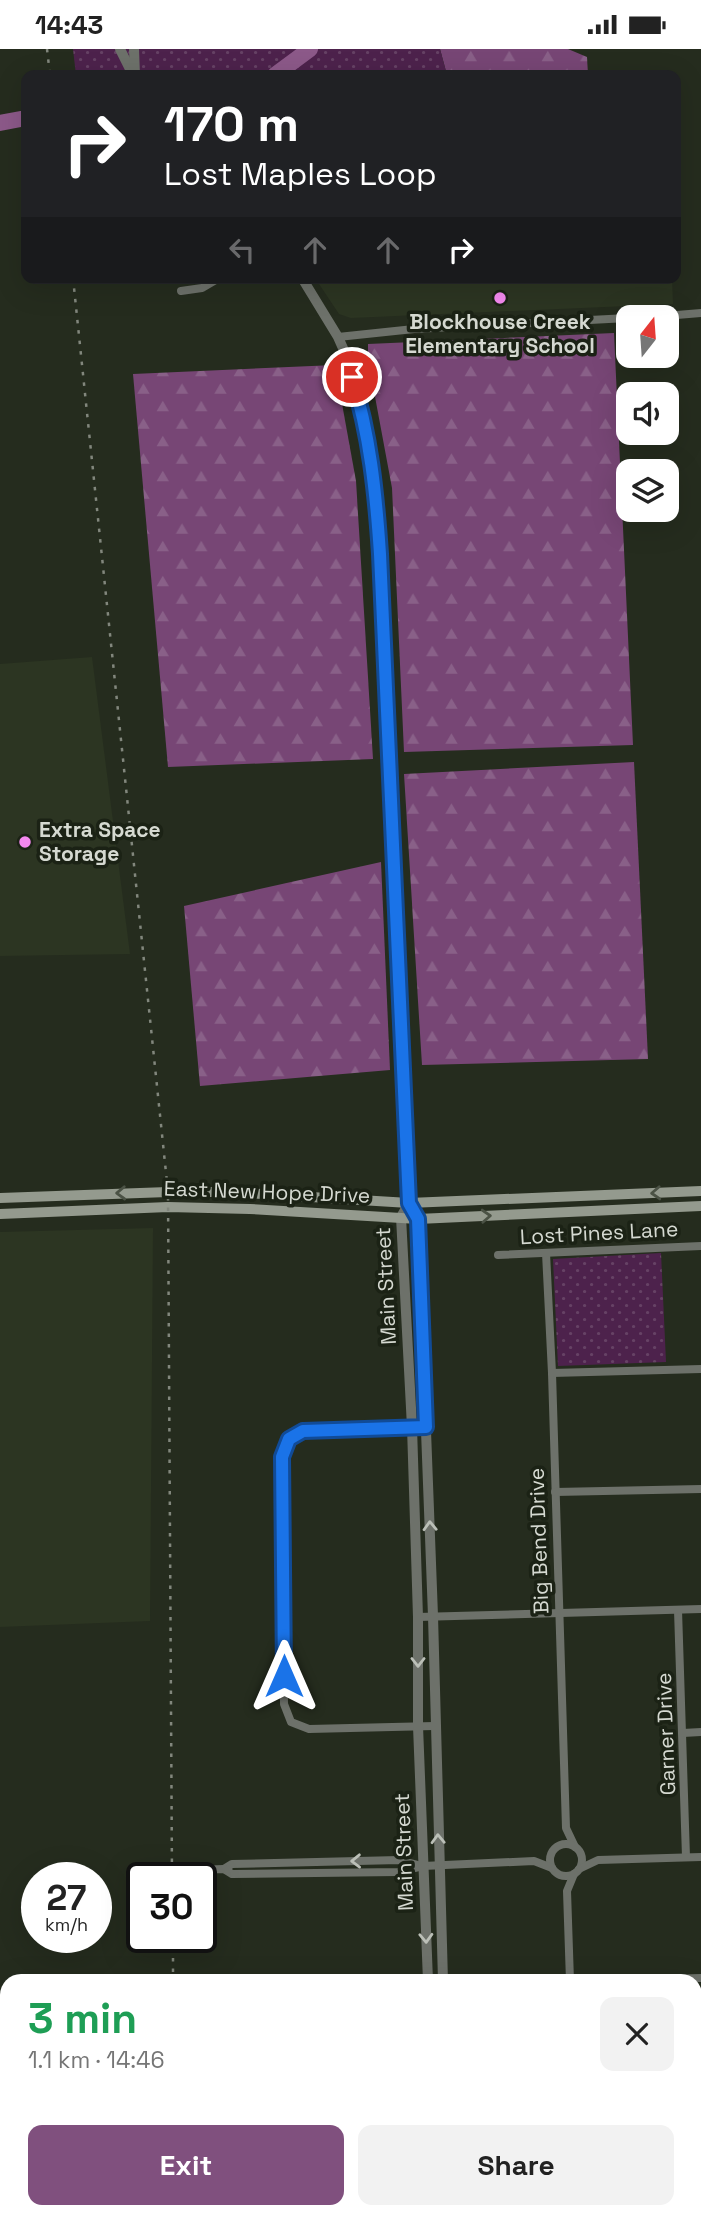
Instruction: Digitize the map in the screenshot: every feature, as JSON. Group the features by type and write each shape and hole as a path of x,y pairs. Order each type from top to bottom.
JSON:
{"main road":[{"name":"East New Hope Drive","path":"0,1198 204,1192 409,1203 701,1191"},
{"name":"East New Hope Drive","path":"0,1215 168,1207 418,1219 701,1206"}],"street":[{"path":"120,49 131,70"},
{"path":"134,49 134,70"},
{"path":"181,291 202,288 209,284"},
{"path":"306,284 338,337 359,399 374,474 382,593 409,1203"},
{"path":"679,315 701,313"},
{"path":"338,337 414,329 616,320"},
{"name":"Main Street","path":"409,1203 401,1217 412,1427 418,1617 418,1726 428,1974"},
{"name":"Main Street","path":"409,1203 418,1219 443,1974"},
{"name":"Lost Pines Lane","path":"498,1255 701,1246"},
{"name":"Big Bend Drive","path":"546,1253 566,1828 576,1848"},
{"path":"552,1373 701,1369"},
{"path":"426,1427 303,1431 289,1439 284,1448 284,1704 291,1721 309,1729 434,1726"},
{"path":"555,1492 701,1489"},
{"name":"Garner Drive","path":"678,1609 687,1857"},
{"path":"418,1617 701,1609"},
{"path":"683,1733 701,1732"},
{"name":"Big Bend Drive","path":"555,1849 566,1828"},
{"path":"217,1869 224,1869 232,1874 398,1872 424,1866 534,1861 568,1844 598,1860"},
{"path":"569,1974 567,1891 582,1860 576,1848"},
{"path":"555,1849 550,1860 567,1891"},
{"path":"534,1861 566,1876 598,1860 701,1857"}],"shaded area":[{"path":"73,49 440,49 446,70 75,70"},
{"name":"Blockhouse Creek Elementary School","path":"319,284 672,284 673,304 351,318 339,314"},
{"path":"92,657 130,954 0,956 0,664"},
{"path":"153,1228 150,1621 0,1627 0,1232"},
{"path":"661,1253 666,1362 558,1366 553,1259"}],"green space":[{"path":"440,49 568,49 587,57 588,70 446,70"},
{"path":"614,333 616,445 619,445 620,459 616,459 616,522 623,522 633,745 404,752 392,488 368,359 368,344"},
{"path":"335,365 356,481 373,759 168,767 133,374"},
{"path":"634,762 648,1059 422,1065 404,774"},
{"path":"381,862 390,1070 200,1086 184,906"}],"waterway":[{"path":"282,70 310,49"},
{"path":"0,123 21,119"}],"railway":[{"path":"47,49 49,70"},
{"path":"74,284 168,1192 172,1862"},
{"path":"173,1953 173,1974"}],"place":[{"name":"Blockhouse Creek Elementary School","path":"500,298"},
{"name":"Extra Space Storage","path":"25,842"}],"route":[{"path":"284,1676 282,1457 289,1439 303,1431 426,1427 418,1219 409,1203 380,554 369,438 352,377"}]}
